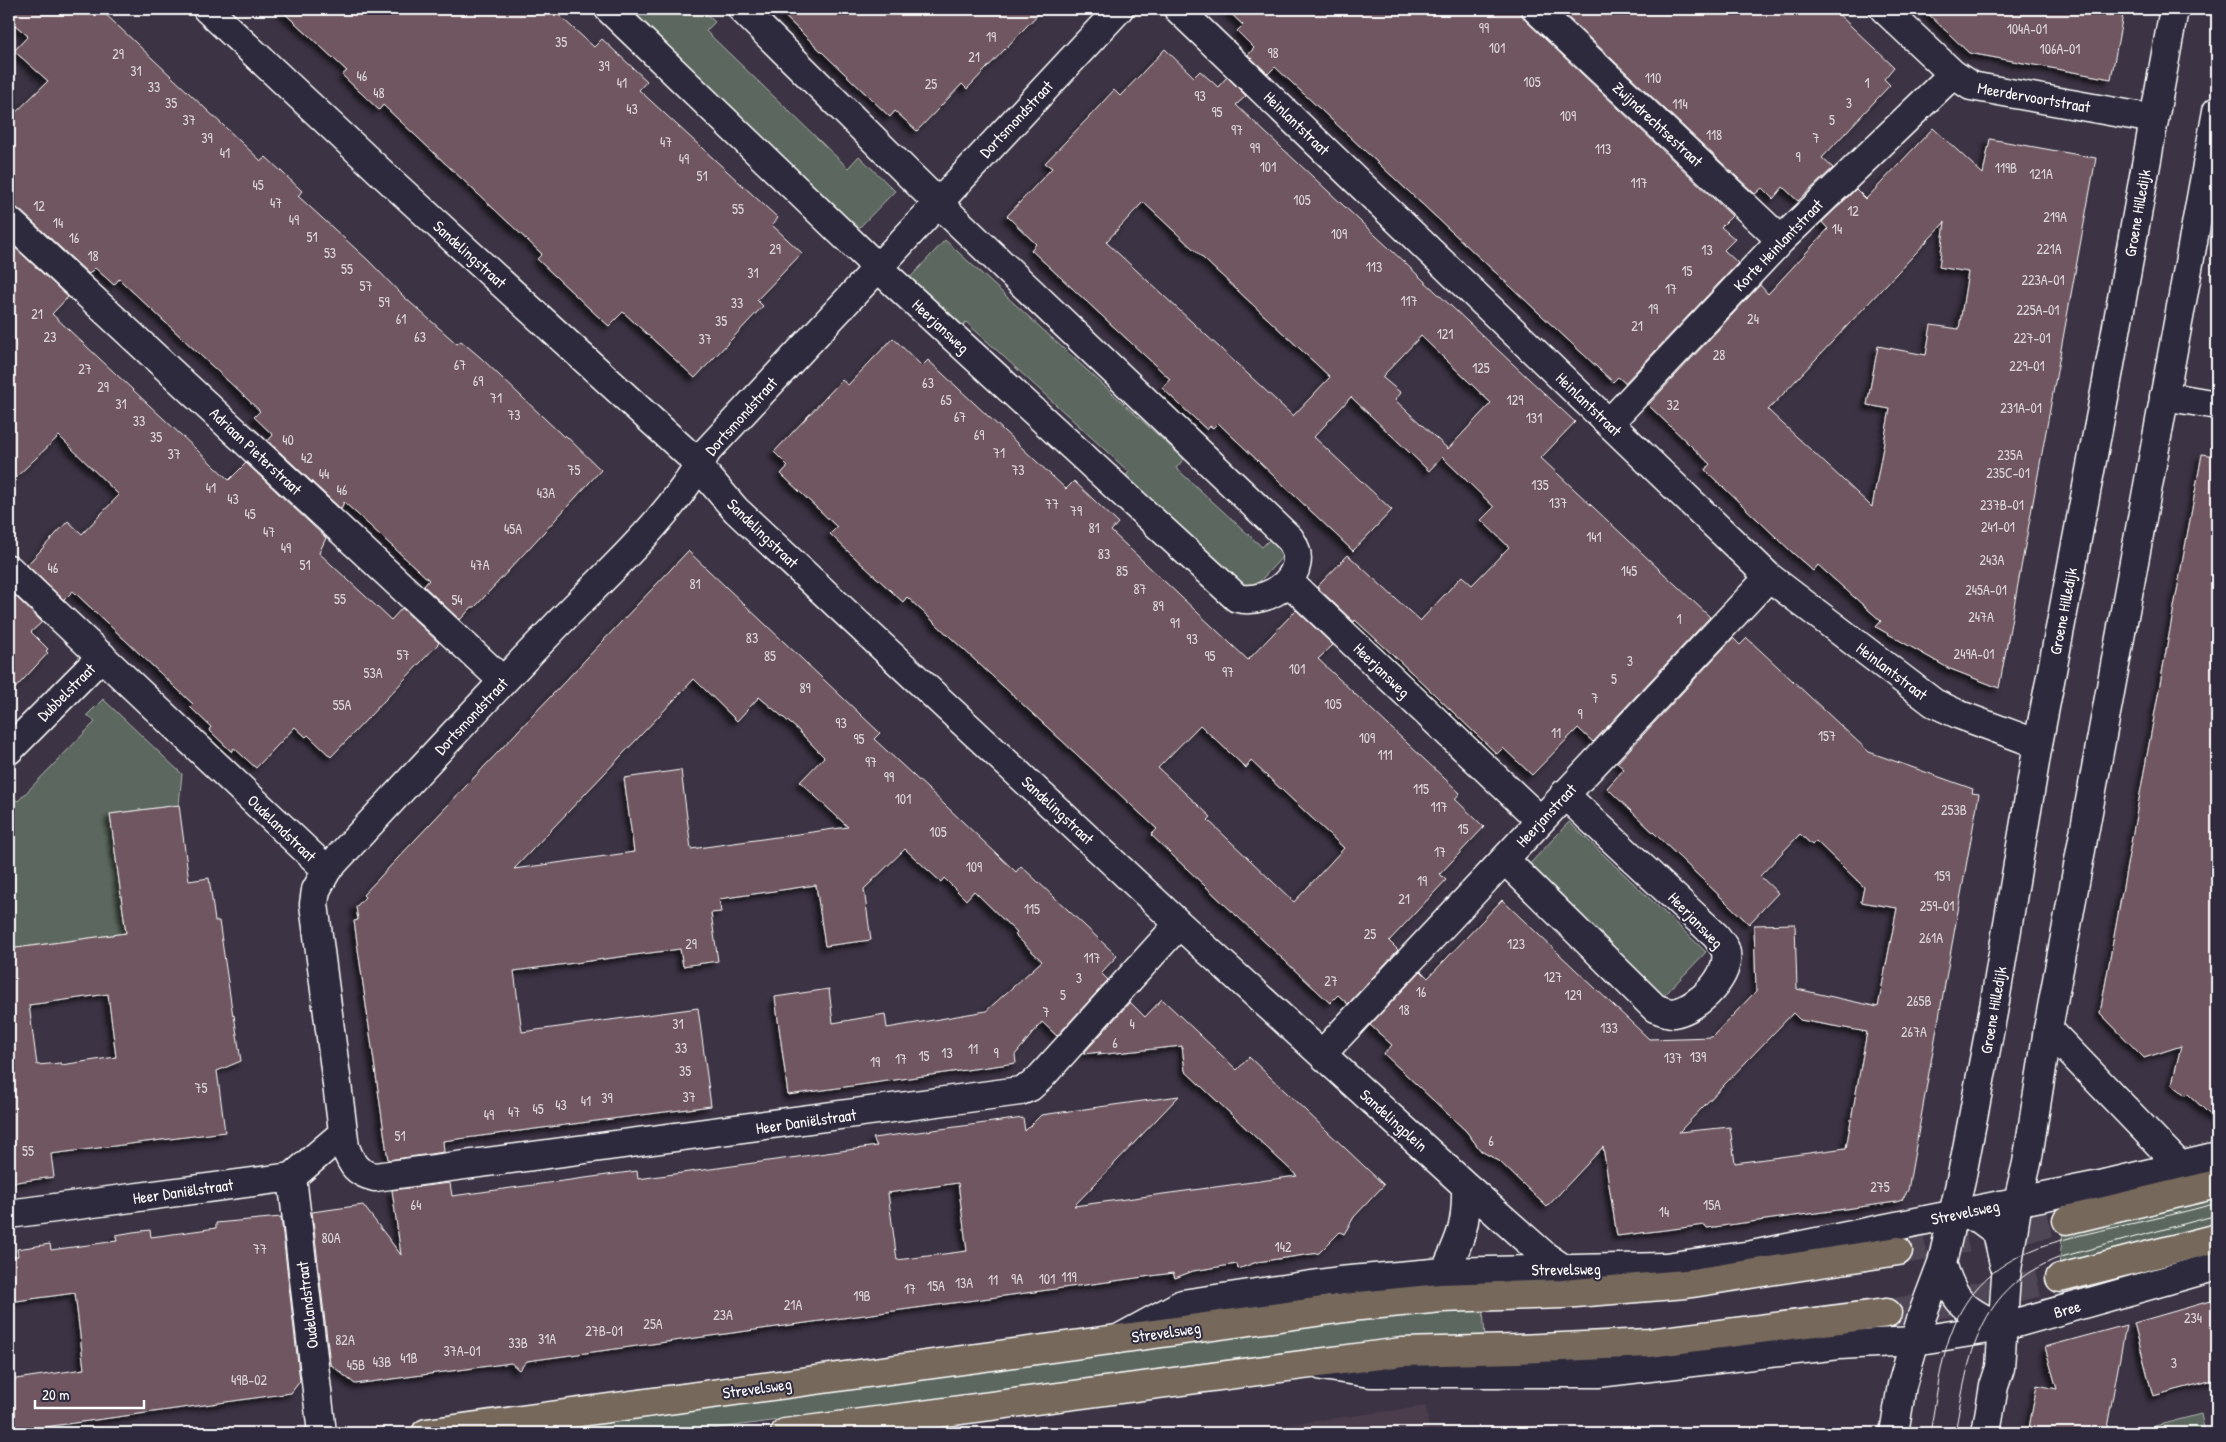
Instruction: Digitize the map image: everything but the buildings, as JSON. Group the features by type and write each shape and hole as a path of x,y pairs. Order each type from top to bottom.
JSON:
{"main road":[{"path":"2067,1220 2217,1184"},
{"name":"Bree","path":"2060,1278 2217,1238"},
{"name":"Strevelsweg","path":"426,1433 1387,1303 1441,1298 1632,1290 1686,1284 1898,1251"},
{"path":"785,1433 1402,1352 1649,1343 1887,1313"}],"street":[{"name":"Sandelingstraat","path":"207,9 393,184 688,454 698,468 736,510 1179,924 1322,1054"},
{"name":"Heerjansweg","path":"608,9 877,267 1237,598 1248,601 1257,600 1289,582 1540,820"},
{"path":"742,9 938,202 1290,539 1296,547 1299,557 1296,569 1289,582"},
{"name":"Dortsmondstraat","path":"327,870 503,681 666,512 698,468 707,451 1120,9"},
{"name":"Heinlantstraat","path":"1178,9 1769,577 1934,703 1960,716 2038,744"},
{"name":"Zwijndrechtsestraat","path":"1536,9 1781,240"},
{"name":"Meerdervoortstraat","path":"1884,9 1953,74 1971,86 2154,119"},
{"name":"Groene Hilledijk","path":"1894,1433 1902,1385 1914,1341 1942,1263 1954,1214 1994,1007 2038,744 2104,397 2174,9"},
{"name":"Korte Heinlantstraat","path":"1609,423 1781,240 1953,74"},
{"path":"1986,1433 1994,1386 2000,1368 2006,1276 2018,1201 2027,1163 2048,1029 2217,111"},
{"name":"Adriaan Pieterstraat","path":"9,221 503,681"},
{"path":"2164,396 2217,405"},
{"name":"Oudelandstraat","path":"9,569 327,870 316,890 314,904 342,1134 351,1161 362,1174"},
{"name":"Heerjanstraat","path":"1322,1054 1769,577"},
{"name":"Dubbelstraat","path":"9,750 102,656"},
{"name":"Heerjansweg","path":"1505,860 1655,1008 1672,1013 1689,1009 1706,997 1722,974 1726,950 1716,936 1564,794"},
{"name":"Heer Daniëlstraat","path":"362,1174 375,1178 1020,1091 1030,1087 1040,1078 1179,924"},
{"path":"2048,1029 2181,1166"},
{"name":"Sandelingplein","path":"1322,1054 1466,1186 1545,1256 1564,1269"},
{"path":"292,1177 342,1134"},
{"path":"2018,1201 2217,1157"},
{"name":"Heer Daniëlstraat","path":"9,1214 292,1177"},
{"name":"Oudelandstraat","path":"292,1177 322,1433"},
{"path":"1446,1272 1463,1232 1467,1212 1466,1186"},
{"name":"Strevelsweg","path":"1118,1339 1182,1304 1339,1281 1446,1272 1664,1267 1733,1258 2018,1201"},
{"path":"1954,1214 1978,1218 1997,1232 2006,1276"},
{"path":"1942,1263 1953,1294 1964,1306 1984,1319 2002,1327"},
{"name":"Bree","path":"1914,1341 2002,1327 2217,1266"},
{"path":"1306,1364 1370,1373 1598,1372 1839,1345 1914,1341"}],"shaded area":[{"path":"620,9 701,9 715,22 706,31 848,168 859,156 895,191 853,234"},
{"path":"945,240 1184,459 1176,468 1262,547 1270,539 1286,553 1248,594 1123,479 1129,472 966,322 958,330 906,282"},
{"path":"103,699 182,774 179,805 110,814 126,933 9,949 9,795 18,801 95,722 87,715"},
{"path":"1569,822 1706,952 1662,998 1525,869"},
{"path":"2217,1194 2217,1225 2059,1266 2063,1230"},
{"path":"1483,1308 1485,1338 1399,1339 1331,1346 682,1433 524,1433 1423,1311"},
{"path":"1426,1406 1429,1429 1448,1426 1449,1433 1226,1433"},
{"path":"2201,1414 2205,1433 2149,1433 2155,1426"}],"tunnel":[{"path":"1898,1251 2067,1220"},
{"path":"1887,1313 1928,1307 2060,1278"}],"tram line":[{"path":"1930,1433 1942,1363 1955,1323 1968,1299 1985,1280 2003,1265 2024,1254 2071,1237 2217,1203"},
{"path":"1955,1433 1966,1377 1982,1327 1994,1306 2011,1287 2033,1270 2061,1257 2217,1215"}]}
